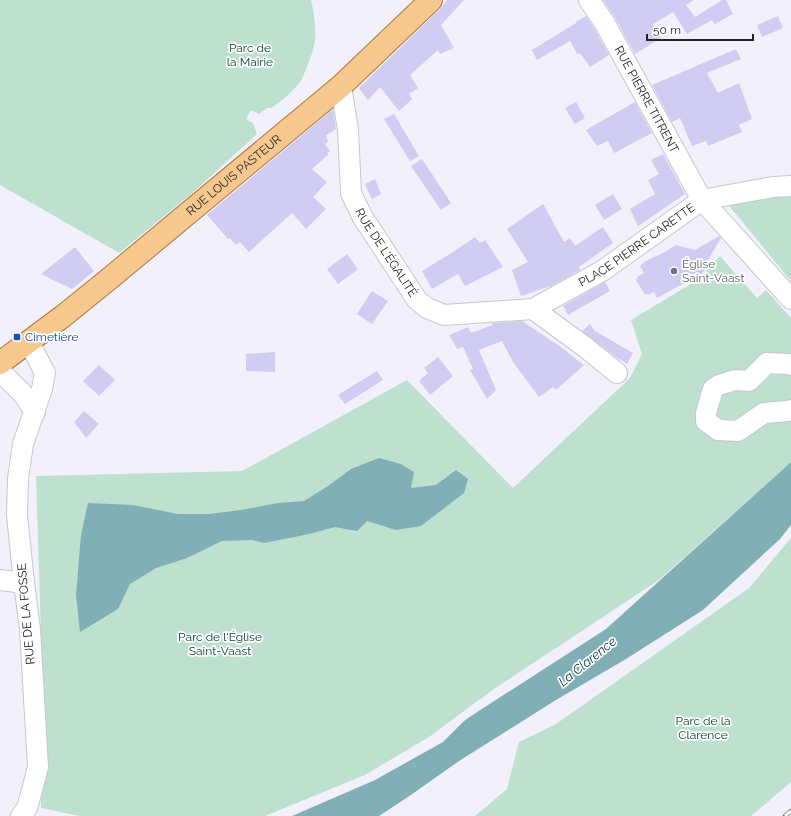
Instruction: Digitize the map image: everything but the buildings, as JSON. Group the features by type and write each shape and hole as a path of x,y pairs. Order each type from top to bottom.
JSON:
{"main road":[{"name":"RUE LOUIS PASTEUR","path":"0,363 62,317 115,274 341,86 431,0"}],"street":[{"name":"RUE PIERRE TITRENT","path":"589,0 604,22 702,200 791,299"},
{"name":"RUE DE L'ÉGALITÉ","path":"341,86 348,130 351,193 362,216 417,300 427,308 444,315 533,309"},
{"name":"PLACE PIERRE CARETTE","path":"533,309 602,271 702,200 773,187 791,186"},
{"path":"533,309 585,347 617,373"},
{"name":"RUE DE LA FOSSE","path":"21,816 27,808 38,767 30,630 17,515 18,480 23,444 35,412 45,373 29,342"},
{"path":"791,365 767,362 749,381 735,380 719,385 713,389 706,413 706,421 718,430 738,432 764,413 791,410"},
{"path":"0,371 23,394 35,412"},
{"path":"0,580 24,584"}],"green space":[{"name":"Parc de la Mairie","path":"0,0 311,0 315,40 312,54 302,79 295,88 284,99 259,114 251,110 246,119 253,123 257,134 190,195 119,253 0,185"},
{"path":"791,186 791,281 722,197"},
{"name":"Parc de l'Église Saint-Vaast","path":"720,256 757,298 766,290 791,318 791,462 659,580 491,691 429,737 365,775 265,816 80,816 41,808 42,664 36,476 242,471 407,380 513,488 630,378 642,354 631,320 701,278"},
{"name":"Parc de la Clarence","path":"791,538 791,782 751,816 475,816 507,789 519,742 556,724 749,588"}],"water":[{"path":"379,458 401,464 414,472 411,488 436,485 456,470 468,479 464,493 421,526 396,530 367,521 357,531 335,527 264,543 252,540 222,541 187,558 156,568 130,584 118,609 80,632 76,595 81,535 88,503 133,505 178,514 209,514 278,503 304,501 351,469"},
{"name":"La Clarence","path":"791,462 791,525 780,539 703,610 459,761 379,816 292,816 375,780 443,742 471,716 606,629"}],"railway":[{"path":"785,816 791,811"}],"place":[{"name":"Église Saint-Vaast","path":"674,271"},
{"name":"Cimetière","path":"17,337"}]}
